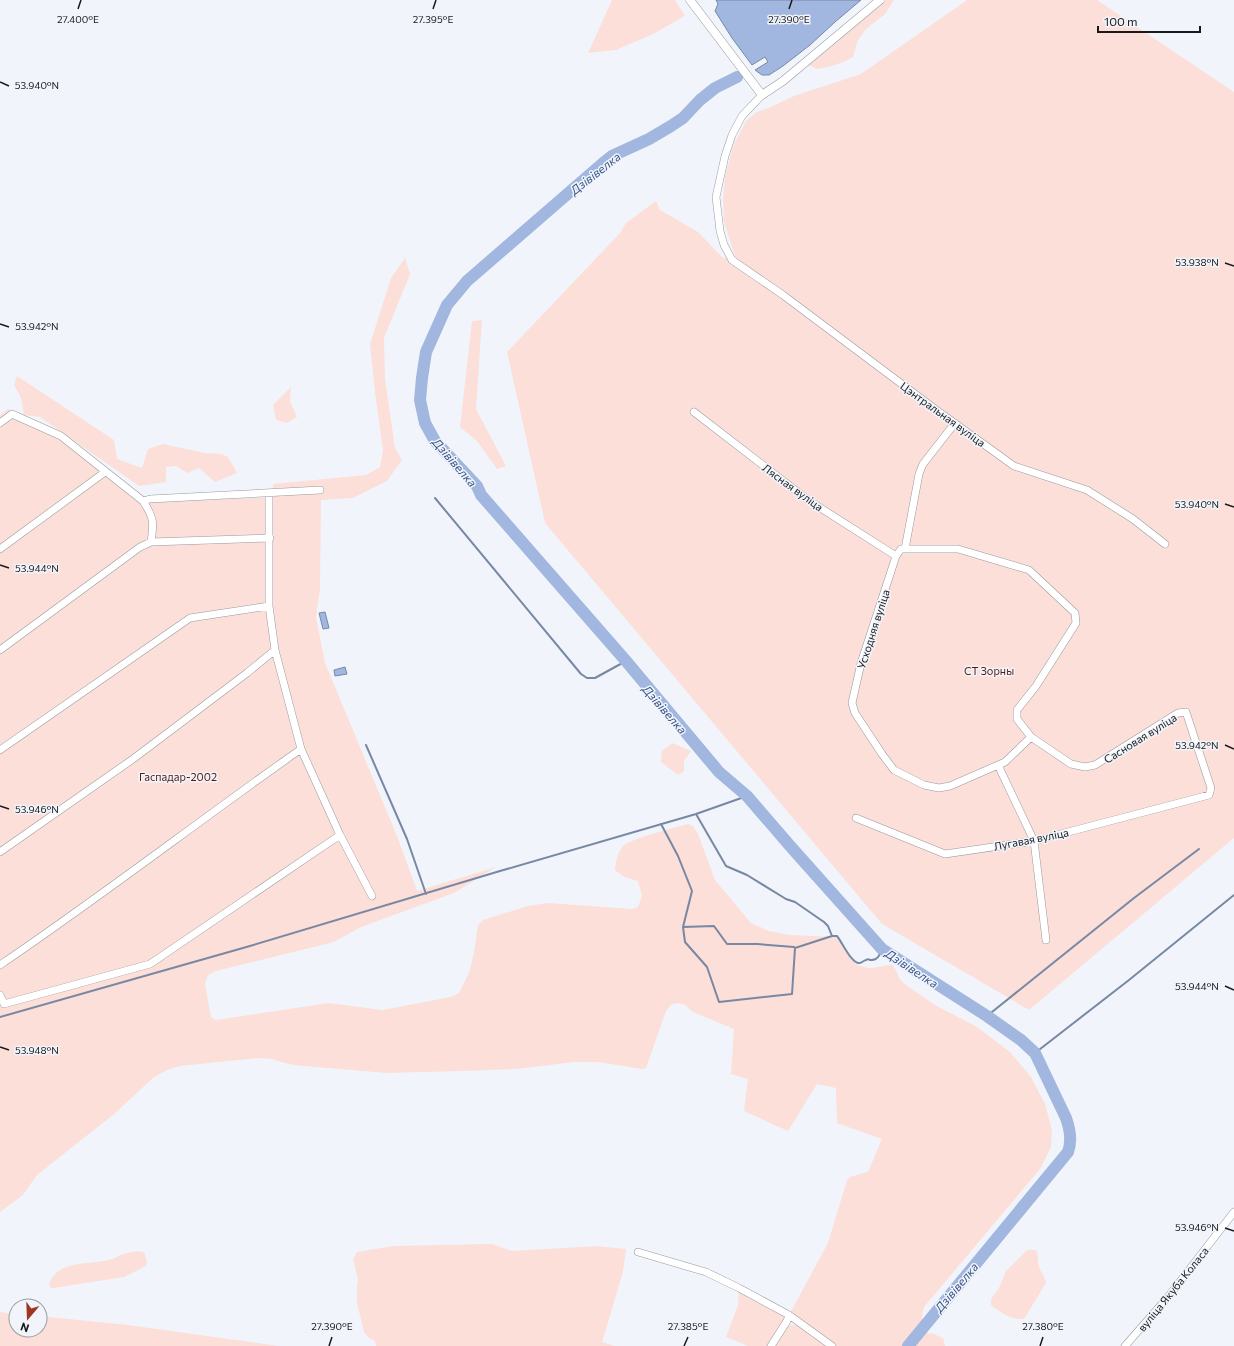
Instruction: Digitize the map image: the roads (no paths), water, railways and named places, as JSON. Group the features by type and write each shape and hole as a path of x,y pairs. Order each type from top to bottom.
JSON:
{"street":[{"path":"690,0 762,95 783,80 880,0"},
{"name":"Цэнтральная вуліца","path":"762,95 742,116 732,136 725,156 716,197 720,231 724,245 732,260 783,295 955,424 1014,466 1087,490 1133,519 1166,544"},
{"name":"Лясная вуліца","path":"694,412 808,500 896,556"},
{"path":"0,422 12,414 60,436 143,501 150,513 154,526 151,542"},
{"path":"896,556 901,549 905,549 919,474 923,464 955,424"},
{"path":"0,549 105,472"},
{"path":"143,501 150,499 320,490"},
{"path":"269,493 269,606 275,650 301,749 340,835 372,896"},
{"path":"0,650 140,547 151,542 270,538"},
{"name":"Сасновая вуліца","path":"905,549 958,549 1029,570 1074,613 1076,623 1036,686 1017,710 1017,718 1031,737 1071,764 1085,767 1095,765 1178,713 1186,712 1210,788 1209,795"},
{"name":"Усходняя вуліца","path":"896,556 861,663 852,704 855,713 894,770 924,784 939,788 950,786 998,765"},
{"path":"0,750 190,618 269,606"},
{"path":"0,852 133,759 275,650"},
{"path":"1031,737 1005,762 998,765 1034,841 1046,940"},
{"path":"0,965 52,930 301,749"},
{"name":"Лугавая вуліца","path":"856,818 945,854 1034,841 1209,795"},
{"path":"0,995 4,1004 150,964 340,835"},
{"name":"вуліца Якуба Коласа","path":"1125,1346 1168,1298 1234,1212"},
{"path":"638,1252 706,1272 789,1315 832,1346"},
{"path":"771,1346 787,1321 789,1315"}],"water":[{"path":"716,0 861,0 810,45 783,66 769,75 762,75 755,70 768,62 765,57 752,65 732,38 715,11 718,4"},
{"path":"325,612 329,628 323,629 319,613"},
{"path":"345,667 347,674 335,676 334,670"}],"waterway":[{"name":"Дзівівелка","path":"737,77 715,88 700,100 683,118 671,126 649,139 612,156 467,281 447,305 426,352 420,400 425,423 435,441 477,486 481,495 626,661 719,772 747,796 882,949 987,1016 1021,1040 1035,1053 1066,1118 1070,1139 1068,1152 908,1346"},
{"path":"435,498 581,674 587,678 595,678 626,661"},
{"path":"366,745 407,839 426,894"},
{"path":"0,1017 250,946 696,814 747,796"},
{"path":"696,814 726,866 747,875 786,899 795,902 824,922 828,926 832,936 837,936 847,952 857,963 868,959 876,959 882,949"},
{"path":"661,824 678,856 692,891 683,927 685,942 707,967 719,1002 792,994 795,948 832,936"},
{"path":"987,1016 1134,898 1199,849"},
{"path":"1035,1053 1129,980 1234,895"},
{"path":"683,927 714,926 727,944 757,944 794,947"}],"park label":[{"name":"СТ Зорны","path":"989,670"},
{"name":"Гаспадар-2002","path":"178,776"}]}
